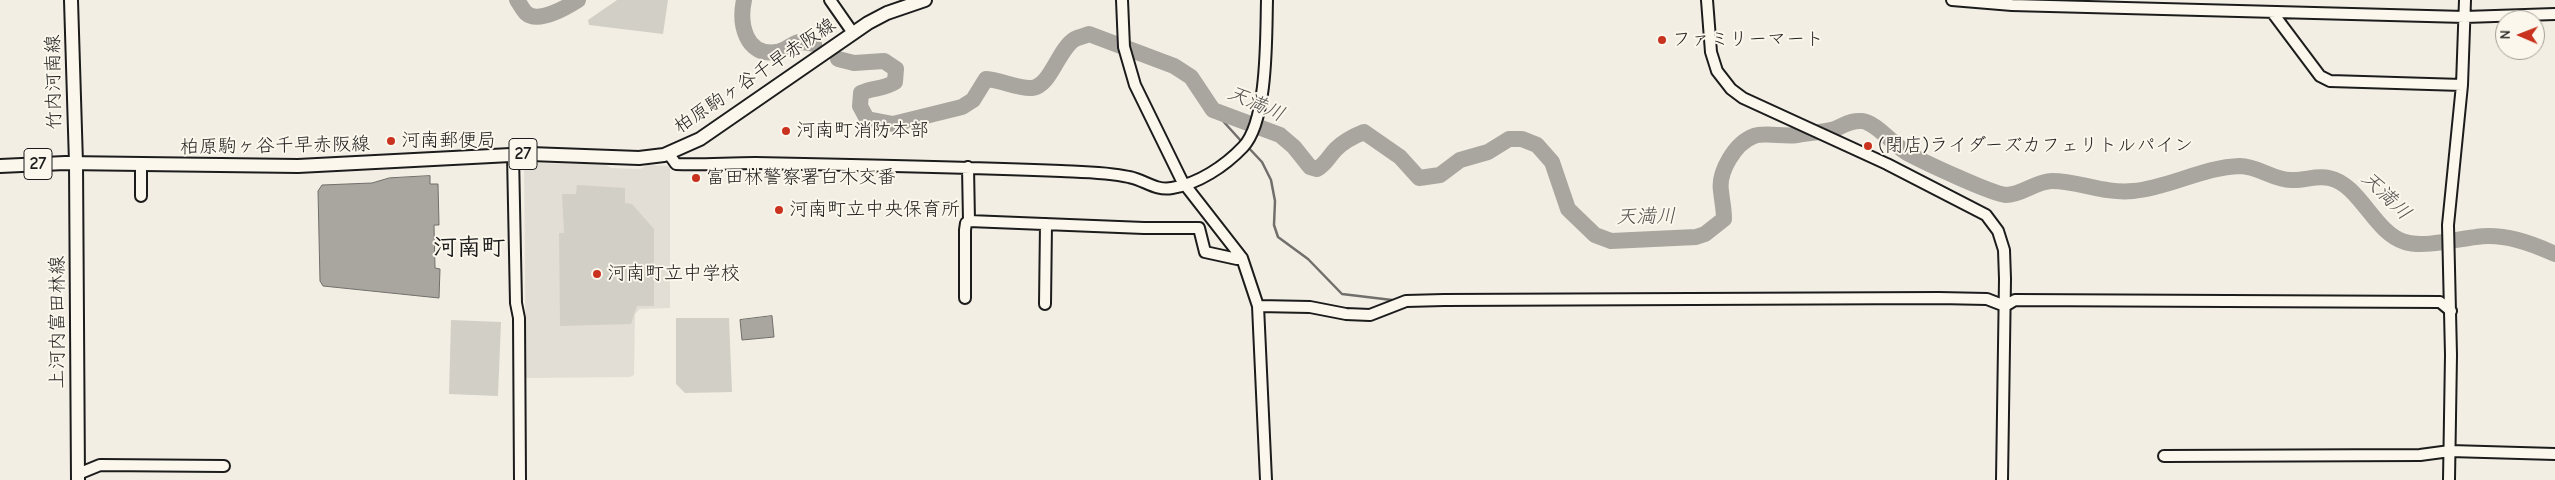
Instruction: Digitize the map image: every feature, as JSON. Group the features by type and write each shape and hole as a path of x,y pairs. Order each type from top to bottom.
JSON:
{"main road":[{"name":"竹内河南線","path":"71,0 76,163"},
{"name":"柏原駒ヶ谷千早赤阪線","path":"0,166 76,163 317,166 513,154 639,158 668,153 712,131 853,33 886,13 925,0"},
{"name":"上河内富田林線","path":"76,163 78,477"}],"street":[{"path":"830,0 853,33"},
{"path":"1122,0 1124,47 1130,74 1185,185 1242,258 1258,306 1266,480"},
{"path":"668,153 676,164 968,167 1109,174 1131,177 1154,187 1164,189 1185,185 1222,165 1245,145 1251,136 1256,123 1266,62 1267,0"},
{"path":"1707,0 1711,52 1717,71 1731,89 1743,98 1796,124 1941,190 1986,215 1998,231 2004,250 2005,306 2002,480"},
{"path":"1952,0 2012,5 2159,5 2272,12 2465,17 2555,14"},
{"path":"2449,480 2451,312 2448,225 2462,85 2465,0"},
{"path":"2272,12 2320,76 2330,81 2462,85"},
{"path":"513,154 520,480"},
{"path":"141,196 142,165"},
{"path":"965,298 965,230 966,223 969,221 968,167"},
{"path":"969,221 1144,228 1199,228 1206,252 1237,259 1242,258"},
{"path":"1046,224 1046,304"},
{"path":"1258,306 1310,307 1346,314 1370,314 1406,301 1939,298 1987,299 2005,306"},
{"path":"2005,306 2014,300 2440,302 2451,312"},
{"path":"2164,456 2420,455 2450,451 2555,454"},
{"path":"78,477 100,465 224,466"}],"shaded area":[{"path":"617,0 668,0 663,34 589,25 588,20"},
{"name":"河南町立中学校","path":"527,163 605,164 611,168 640,169 648,165 670,166 670,308 640,309 635,314 634,375 630,377 526,378 524,165"},
{"path":"430,176 430,184 438,184 439,225 434,225 435,268 440,269 439,298 323,286 320,281 318,191 322,185 372,183 389,178"},
{"path":"577,185 625,188 625,203 632,204 654,229 654,306 637,306 631,324 560,326 559,233 564,233 562,194 576,194"},
{"path":"772,316 774,337 742,340 740,320"},
{"path":"676,318 729,318 732,392 685,393 676,384"},
{"path":"451,320 501,322 498,396 449,394"}],"waterway":[{"name":"天満川","path":"517,0 526,13 538,17 567,7 578,0"},
{"name":"天満川","path":"744,0 744,28 751,44 758,49 766,52 777,52 799,42 814,44"},
{"name":"天満川","path":"838,59 854,63 884,61 896,69 895,82 861,93 860,106 867,119 893,124 962,107 973,100 986,79 1026,88 1039,86 1069,44 1075,39 1089,34 1174,66 1191,77 1213,110 1280,135 1294,147 1310,167 1317,169 1342,144 1364,132 1400,157 1419,178 1440,175 1460,160 1488,152 1509,139 1522,139 1537,145 1552,162 1568,209 1595,235 1611,241 1696,237 1705,234 1724,219 1721,191 1722,175 1729,159 1740,145 1758,135 1792,135 1826,131 1851,122 1862,121 1879,130 1904,151 1917,158 1973,184 2006,195 2018,193 2040,183 2052,181 2112,191 2133,191 2160,186 2213,170 2240,166 2253,168 2284,179 2296,180 2324,177 2340,182 2350,189 2384,229 2394,237 2405,242 2431,244 2476,237 2497,236 2527,243 2555,254"},
{"path":"1213,110 1242,142"},
{"path":"1246,145 1262,162 1271,180 1275,201 1274,225 1278,237 1308,259 1342,294 1392,300"}],"place":[{"name":"ファミリーマート","path":"1662,40"},
{"name":"河南町消防本部","path":"786,131"},
{"name":"河南郵便局","path":"391,141"},
{"name":"(閉店)ライダーズカフェリトルパイン","path":"1868,146"},
{"name":"富田林警察署白木交番","path":"696,178"},
{"name":"河南町立中央保育所","path":"779,210"},
{"name":"河南町立中学校","path":"597,274"}],"district":[{"name":"河南町","path":"469,248"}]}
